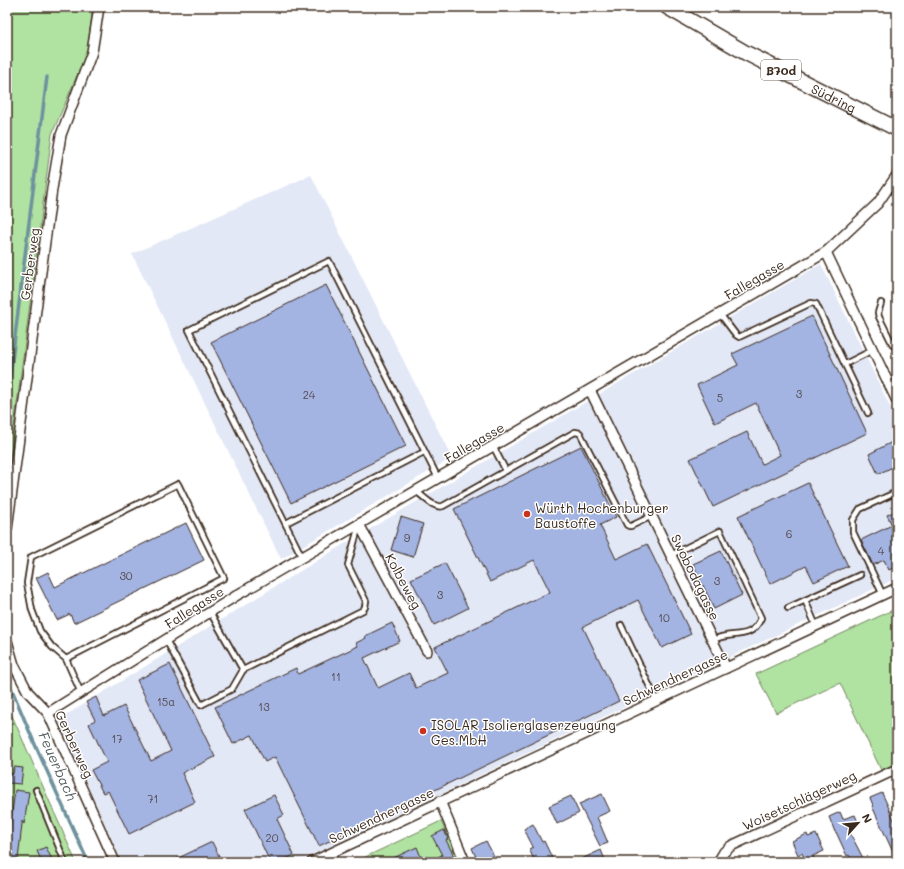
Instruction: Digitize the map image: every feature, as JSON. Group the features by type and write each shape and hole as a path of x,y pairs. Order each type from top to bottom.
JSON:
{"main road":[{"name":"Südring","path":"668,7 746,52 897,129"}],"street":[{"name":"Gerberweg","path":"7,529 9,498 52,189 61,135 92,52 99,7"},
{"name":"Fallegasse","path":"48,714 210,612 302,557 826,252 878,203 897,175"},
{"path":"826,252 897,401"},
{"name":"Swobodagasse","path":"590,390 726,668"},
{"name":"Kolbeweg","path":"359,524 427,651"},
{"name":"Schwendnergasse","path":"312,862 897,588"},
{"name":"Gerberweg","path":"7,641 14,665 28,692 48,714 115,862"},
{"name":"Woisetschlägerweg","path":"718,862 724,852 731,846 897,769"},
{"path":"440,801 465,862"}],"lane":[{"path":"302,557 189,330 329,261 438,478"},
{"path":"720,314 739,337 811,303 816,304 868,413"},
{"path":"881,303 878,312 879,317 893,345 897,349"},
{"path":"845,364 873,350"},
{"path":"416,491 436,506 440,507 578,432 580,433 627,525 631,526 652,516"},
{"path":"493,446 506,471"},
{"path":"286,523 424,452"},
{"path":"66,659 224,578 178,484 31,557 27,583 32,610 40,631 52,647 66,659 81,693"},
{"path":"883,595 853,532 853,520 860,509 897,492"},
{"path":"166,640 201,705 232,689 243,670 363,610 366,601 348,566 359,524"},
{"path":"671,555 720,531 761,618 758,626 747,634 720,636 713,640"},
{"path":"788,608 860,575"},
{"path":"805,600 816,626"},
{"path":"210,612 243,670"},
{"path":"620,625 656,700"},
{"path":"36,790 65,862"}],"shaded area":[{"path":"311,175 452,458 281,559 132,254"},
{"path":"821,264 897,421 897,578 297,862 122,862 58,720 346,543"}],"green space":[{"path":"7,7 93,7 87,52 52,134 7,481"},
{"path":"897,608 897,763 881,770 840,683 776,713 756,674"},
{"path":"7,704 76,862 7,862"},
{"path":"441,821 459,862 355,862"}],"building":[{"path":"326,285 406,446 291,503 211,342"},
{"path":"812,316 867,433 713,507 690,459 747,432 762,464 780,455 756,403 715,423 697,385 738,365 732,354"},
{"path":"892,442 897,444 897,465 878,474 869,454"},
{"path":"581,446 616,517 600,525 616,559 647,544 691,634 662,648 638,600 583,627 619,701 319,846 275,757 265,762 252,735 233,744 215,707 296,668 298,674 358,646 356,643 366,638 365,636 392,623 400,641 364,658 378,688 409,673 416,688 448,673 435,647 550,592 534,560 490,582 454,509"},
{"path":"808,483 848,566 814,582 806,566 770,584 738,516"},
{"path":"897,510 897,566 889,570 884,560 873,565 861,540 892,525 887,515"},
{"path":"401,517 423,524 413,557 391,550"},
{"path":"186,523 204,560 74,623 70,614 57,620 36,578 48,572 55,587"},
{"path":"721,551 742,595 714,609 693,564"},
{"path":"445,563 468,608 434,625 411,579"},
{"path":"170,664 215,757 182,773 195,802 129,834 108,791 103,793 91,770 107,762 89,724 95,720 86,702 96,697 104,716 124,706 151,761 171,751 137,680"},
{"path":"14,767 23,768 21,784 9,783 10,773 13,774"},
{"path":"15,790 29,792 24,824 22,821 18,860 7,859"},
{"path":"882,793 897,826 897,861 872,806 873,805 870,798"},
{"path":"602,794 610,811 597,817 608,843 600,846 579,804"},
{"path":"274,795 284,815 277,819 294,855 280,862 270,862 245,809"},
{"path":"571,796 579,813 557,824 549,806"},
{"path":"840,812 843,819 855,815 858,822 847,827 865,862 852,862 849,855 847,856 835,832 829,817"},
{"path":"533,824 542,842 544,841 554,862 535,862 529,849 533,847 524,829"},
{"path":"444,830 448,839 446,840 457,862 428,862 442,855 432,836"},
{"path":"807,834 808,837 816,834 824,851 813,856 816,862 806,862 802,853 798,855 792,841"},
{"path":"486,841 494,856 478,862 472,848"},
{"path":"212,842 222,862 170,862"},
{"path":"46,847 53,862 42,862 37,851"},
{"path":"417,847 421,857 409,862 385,862"},
{"path":"601,850 606,862 575,862"}],"waterway":[{"name":"Feuerbach","path":"7,401 47,77"},
{"name":"Feuerbach","path":"7,678 88,862"}],"place":[{"name":"Würth Hochenburger Baustoffe","path":"527,514"},
{"name":"ISOLAR Isolierglaserzeugung Ges.MbH","path":"423,731"}]}
